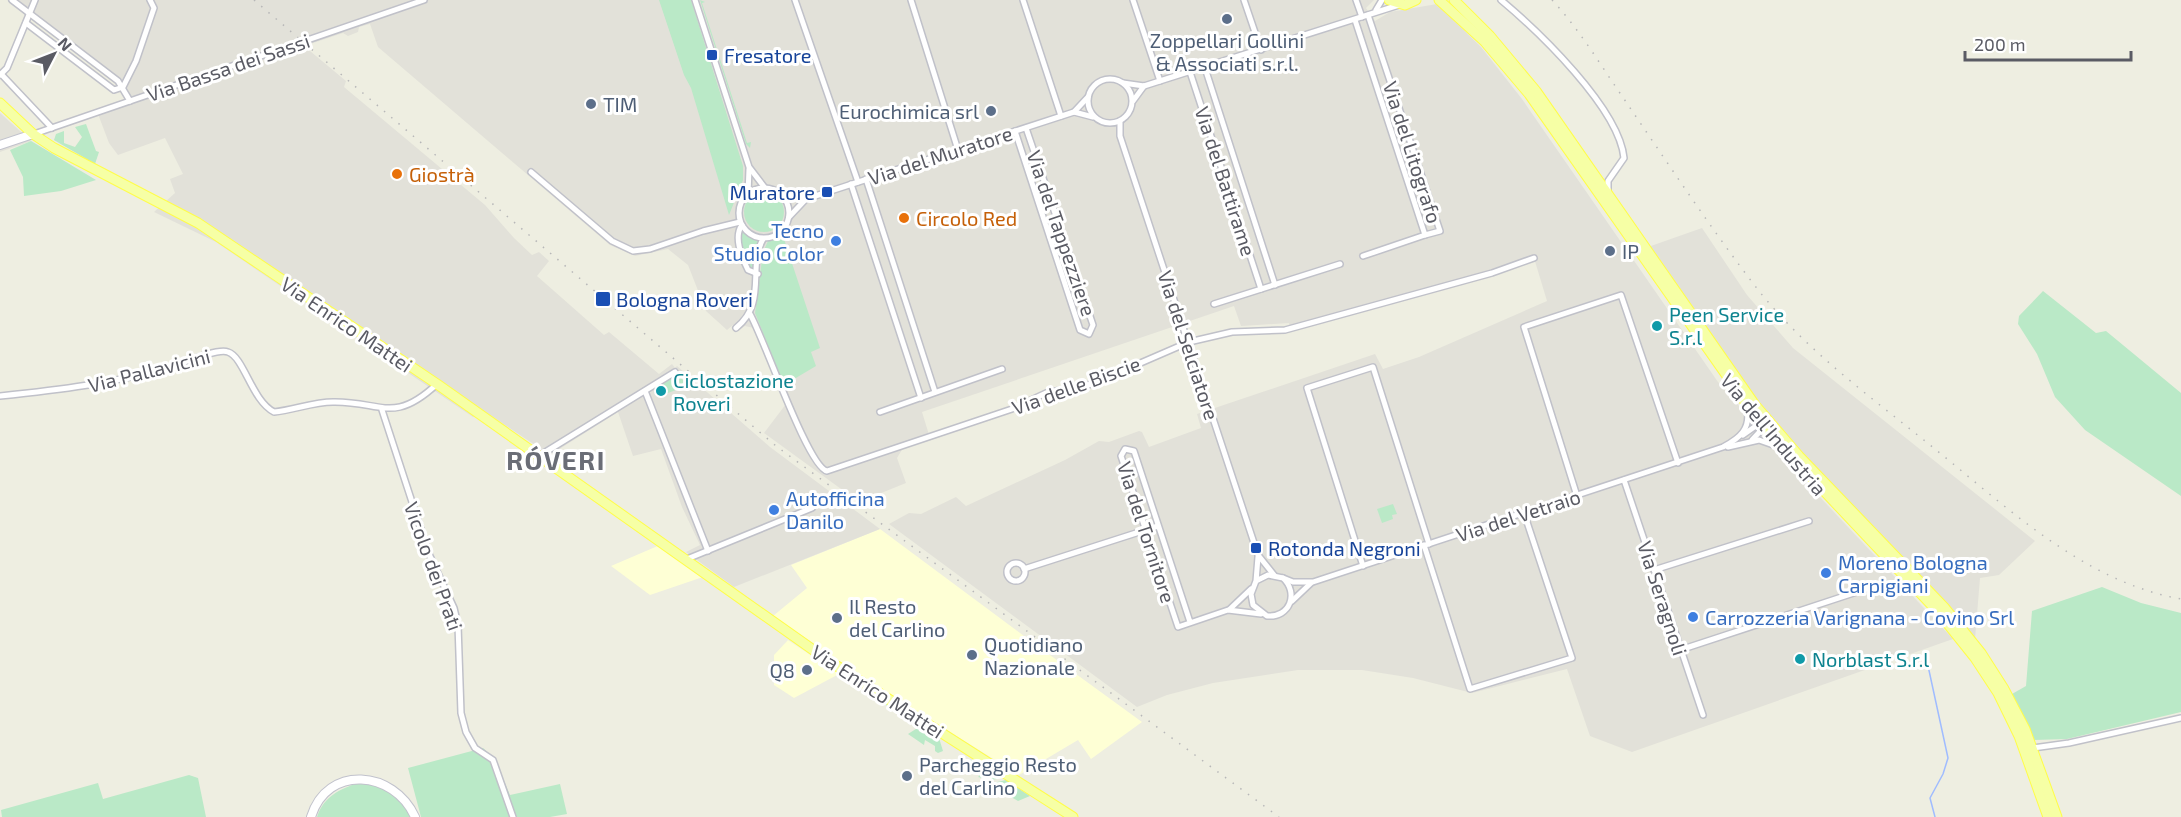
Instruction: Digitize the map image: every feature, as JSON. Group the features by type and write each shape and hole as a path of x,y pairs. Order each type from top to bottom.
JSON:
{"main road":[{"path":"1389,0 1399,5 1415,1"},
{"name":"Via dell'Industria","path":"1439,0 1452,9 1485,42 1529,94 1747,406 1969,637 2004,689 2032,748 2057,817"},
{"name":"Via dell'Industria","path":"1454,0 1518,68 1730,371 1780,447 1939,614 1975,658 1998,693 2016,728 2048,817"},
{"name":"Via Enrico Mattei","path":"0,103 33,134 73,159 198,223 437,384 826,659 1073,817"}],"street":[{"path":"12,0 123,87 130,101"},
{"path":"35,0 7,68 1,75 52,128"},
{"path":"26,23 114,90 123,87 136,61 154,8 150,0"},
{"name":"Via Bassa dei Sassi","path":"33,134 424,0"},
{"path":"695,0 749,167 748,194 740,204 741,224 737,232 745,265 748,270 758,274"},
{"path":"795,0 858,182"},
{"path":"911,0 958,150"},
{"path":"1023,0 1061,116"},
{"path":"1133,0 1160,81"},
{"path":"1244,0 1261,50"},
{"name":"Via del Litografo","path":"1356,0 1389,124 1425,235 1440,231 1368,15"},
{"path":"1375,12 1382,0"},
{"path":"1501,0 1584,83 1614,130 1624,158 1607,184 1610,198"},
{"path":"1095,118 1089,108 1088,97 1090,90 1101,80 1116,79 1123,83 1144,86 1399,5"},
{"name":"Via del Battirame","path":"1205,68 1275,285"},
{"name":"Via del Battirame","path":"1190,72 1261,289"},
{"path":"1123,83 1131,95 1132,103"},
{"path":"1074,112 1109,123 1120,121 1130,110 1144,86"},
{"name":"Via del Muratore","path":"789,217 806,199 1074,112 1088,97"},
{"path":"1389,124 1404,119"},
{"name":"Via del Selciatore","path":"1120,121 1120,136 1258,555 1274,575"},
{"name":"Via del Selciatore","path":"1109,123 1120,136"},
{"name":"Via del Tappezziere","path":"1015,131 1080,330 1089,334 1093,325 1026,128"},
{"path":"0,145 33,134"},
{"path":"749,167 765,188 806,199"},
{"path":"531,172 612,242 633,250 650,249 703,231 741,224"},
{"path":"866,179 935,392"},
{"path":"852,184 921,398"},
{"path":"748,194 765,188"},
{"path":"741,224 752,236 764,239 780,233 789,217 788,204 779,193"},
{"path":"1048,233 1061,229"},
{"path":"1363,256 1425,235"},
{"path":"736,328 750,314 758,274 760,248 764,239"},
{"name":"Via delle Biscie","path":"750,314 801,434 817,466 824,471 884,454 963,424 1012,409 1046,393 1092,384 1189,342 1232,332 1285,330 1492,273 1534,258"},
{"path":"1214,304 1340,264"},
{"path":"886,290 900,285"},
{"path":"1577,496 1524,327 1621,295 1678,463"},
{"name":"Via Pallavicini","path":"0,396 90,386 170,367 223,351 234,355 261,403 274,412 332,402 357,403 382,410"},
{"path":"1363,566 1307,388 1374,366 1470,689 1572,658 1524,513"},
{"path":"880,412 1002,369"},
{"path":"538,456 675,372"},
{"path":"382,410 404,406 437,384"},
{"path":"645,391 708,551"},
{"path":"1739,438 1748,420 1747,406"},
{"name":"Vicolo dei Prati","path":"382,410 429,554 458,625 461,713 466,732 475,748 493,760 513,817"},
{"name":"Via del Vetraio","path":"1723,447 1764,424"},
{"name":"Via del Vetraio","path":"1750,441 1764,424"},
{"name":"Via del Vetraio","path":"1282,578 1293,582 1313,582 1723,447 1750,441 1766,441 1780,447"},
{"name":"Via del Tornitore","path":"1125,449 1134,452 1158,526 1190,622 1178,627 1121,456 1125,449"},
{"name":"Via Seragnoli","path":"1624,480 1703,715"},
{"path":"687,559 812,508"},
{"path":"1654,570 1809,521"},
{"path":"1024,568 1158,526"},
{"name":"Via del Selciatore","path":"1256,581 1258,555"},
{"path":"1190,622 1228,610 1278,615 1291,603 1291,589 1282,578 1274,575 1256,581 1252,588 1228,610"},
{"name":"Via del Vetraio","path":"1291,603 1313,582"},
{"path":"1680,650 1875,586"},
{"path":"1252,588 1253,605 1261,614"},
{"path":"2032,748 2069,743 2181,718"},
{"path":"310,815 328,791 346,782 366,779 379,782 397,791 410,806 415,817"}],"shaded area":[{"path":"11,0 1374,0 1366,8 1375,21 1390,12 1437,4 1481,47 1522,99 1718,382 1803,479 1953,639 1632,752 1590,736 1567,669 1472,693 1413,678 1362,670 1298,670 1213,683 1167,695 1137,707 889,524 909,513 921,514 956,497 966,506 1065,460 1099,441 1109,442 1139,431 1142,432 1149,447 1201,428 1197,414 1375,354 1383,369 1419,357 1547,301 1534,258 1506,269 1290,328 1289,323 1241,326 1234,306 922,412 930,438 903,448 897,458 906,483 859,502 764,433 786,404 754,328 745,326 738,331 733,325 727,330 706,311 688,265 668,249 635,256 610,245 378,47 370,24 359,27 358,32 348,36 343,33 304,46 346,81 344,87 485,205 532,255 539,252 549,261 537,276 604,335 609,332 659,374 672,364 675,368 677,366 770,447 880,529 734,587 686,552 700,545 682,507 661,449 633,456 618,412 550,455 484,411 473,417 216,242 154,212 175,193 170,179 183,174 165,138 118,155 109,143 98,114 127,103 127,90"},
{"path":"659,0 691,0 743,166 743,180 729,215 691,88 684,75"},
{"path":"700,0 705,2 702,3 747,143 751,142 750,148 746,144"},
{"path":"0,113 31,141 0,152"},
{"path":"86,124 96,151 99,152 95,164 54,140 56,134 64,131 64,143 75,147 82,137 75,127"},
{"path":"31,141 96,180 61,191 24,196 23,177 10,150"},
{"path":"764,192 772,193 778,198 783,204 783,220 778,226 772,231 764,232 756,231 750,226 745,220 744,212 745,204 750,198 756,193"},
{"path":"1702,228 1747,295 1793,348 2035,541 1999,575 1980,578 1975,639 1818,472 1758,403 1648,247"},
{"path":"742,232 758,240 755,269 749,269 740,239"},
{"path":"780,236 784,239 820,348 811,352 816,366 784,385 755,313 763,252 768,241"},
{"path":"2043,291 2096,333 2106,331 2181,393 2181,496 2085,430 2055,397 2037,354 2018,324 2019,316"},
{"path":"677,375 689,385 660,396 665,391 662,386 655,388"},
{"path":"1393,504 1397,514 1392,515 1393,519 1382,523 1377,509"},
{"path":"880,529 1142,722 1091,759 1078,740 1019,775 881,689 773,616 807,588 791,565"},
{"path":"660,545 703,577 650,595 611,566"},
{"path":"2102,587 2141,603 2181,613 2181,712 2067,739 2034,740 2012,694 2026,686 2032,611"},
{"path":"788,640 839,674 794,698 774,685 774,655"},
{"path":"863,687 939,738 943,751 938,753 935,751 935,746 925,740 924,745 908,734 919,727 862,689"},
{"path":"483,748 494,758 510,795 560,784 567,814 550,817 421,817 408,768"},
{"path":"974,760 1003,778 991,780 978,777 981,774 970,768 964,768 962,761"},
{"path":"189,775 198,778 206,817 2,817 1,810 98,783 103,799"},
{"path":"1006,780 1030,796 1018,801 989,784"},
{"path":"358,783 375,785 390,791 402,802 410,817 317,817 328,799"}],"waterway":[{"path":"1925,652 1948,758 1943,774 1930,798 1935,817"}],"railway":[{"path":"254,0 776,446 1279,817"},
{"path":"1552,0 1581,36 1749,278 1768,302 1809,345 1855,385 2044,536 2109,575 2144,590 2181,599"}],"place":[{"name":"Zoppellari Gollini & Associati s.r.l.","path":"1227,19"},
{"name":"Fresatore","path":"712,55"},
{"name":"TIM","path":"591,104"},
{"name":"Eurochimica srl","path":"991,111"},
{"name":"Giostrà","path":"397,174"},
{"name":"Muratore","path":"827,192"},
{"name":"Circolo Red","path":"904,218"},
{"name":"Tecno Studio Color","path":"836,241"},
{"name":"IP","path":"1610,251"},
{"name":"Bologna Roveri","path":"603,299"},
{"name":"Peen Service S.r.l","path":"1657,326"},
{"name":"Ciclostazione Roveri","path":"661,391"},
{"name":"Autofficina Danilo","path":"774,510"},
{"name":"Rotonda Negroni","path":"1256,548"},
{"name":"Moreno Bologna Carpigiani","path":"1826,573"},
{"name":"Carrozzeria Varignana - Covino Srl","path":"1693,617"},
{"name":"Il Resto del Carlino","path":"837,618"},
{"name":"Quotidiano Nazionale","path":"972,655"},
{"name":"Norblast S.r.l","path":"1800,659"},
{"name":"Q8","path":"807,670"},
{"name":"Parcheggio Resto del Carlino","path":"907,776"}],"district":[{"name":"RÓVERI","path":"556,459"}]}
